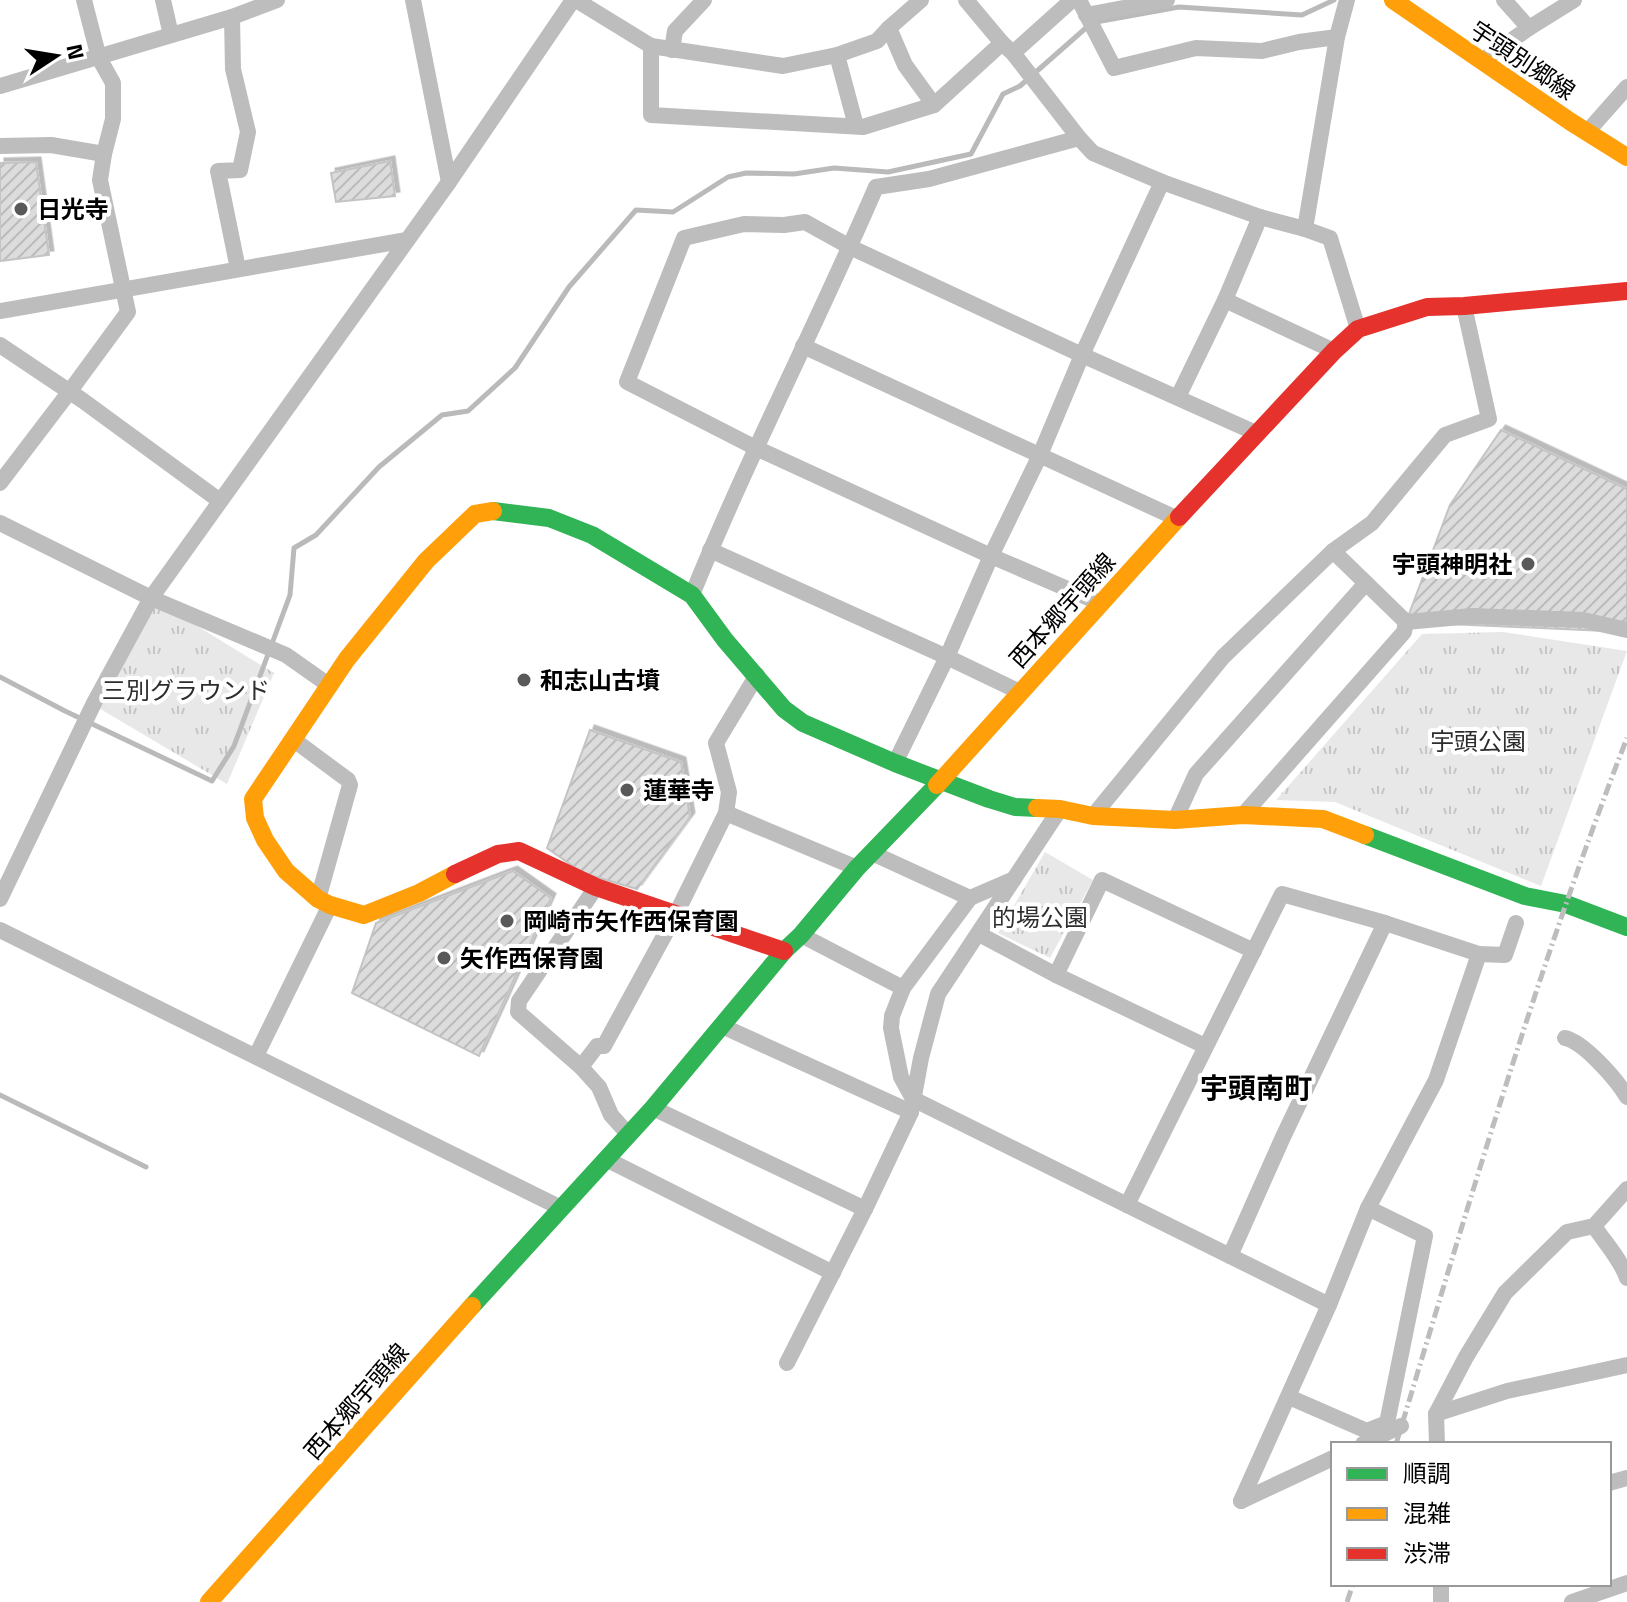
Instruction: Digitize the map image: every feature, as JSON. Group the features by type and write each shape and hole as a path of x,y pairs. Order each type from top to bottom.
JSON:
{"street":[{"path":"0,483 128,312 100,180 113,119 113,83 99,58 84,0"},
{"path":"163,0 171,35"},
{"path":"0,86 232,17 277,0"},
{"path":"413,0 449,182"},
{"path":"0,899 94,703 151,598 449,182 574,0 651,46 783,66 837,55 877,41 921,0"},
{"path":"672,50 675,31 704,0"},
{"path":"966,0 1093,153 1162,182 1330,238 1358,329"},
{"path":"651,46 651,115 863,127 934,105 1072,0"},
{"path":"1167,0 1083,7 1114,68 1196,48 1262,51 1337,37"},
{"path":"1305,229 1337,37 1347,0"},
{"name":"宇頭別郷線","path":"1393,0 1627,157"},
{"path":"1504,0 1529,28"},
{"path":"1482,61 1574,0"},
{"path":"232,17 233,69 248,132 240,170 218,171 238,269"},
{"path":"889,28 905,65 934,105"},
{"path":"837,55 856,126"},
{"path":"1588,131 1627,87"},
{"path":"692,595 876,187 929,179 1079,138"},
{"path":"0,146 51,145 104,154"},
{"path":"895,763 1040,455 1082,355 1162,182"},
{"path":"1178,397 1225,300 1260,217"},
{"path":"1100,603 756,448 627,382 684,238 744,224 805,222 850,247 1256,433"},
{"path":"0,311 407,240"},
{"name":"西本郷宇頭線","path":"606,1159 857,868 942,780 1256,433 1358,329 1427,307 1627,291"},
{"path":"1225,300 1334,351"},
{"path":"1093,816 1223,657 1333,551 1372,523 1445,435 1489,419 1464,306"},
{"path":"0,345 70,391 220,501"},
{"path":"803,346 1178,519"},
{"path":"784,951 596,887 519,851 498,854 419,893 364,915 324,902 286,871 265,840 255,818 253,799 347,659 426,561 475,514 491,511 549,518 592,535 692,595 725,640 784,709 803,723 895,763 1015,807 1060,809 1093,816 1175,820 1243,815 1323,819 1525,896 1566,904 1627,927"},
{"path":"0,523 151,598 286,655 330,686"},
{"path":"710,550 1020,692"},
{"path":"1333,551 1406,622 1472,616 1535,618 1583,620 1627,630"},
{"path":"1175,820 1196,774 1366,583"},
{"path":"1243,815 1404,632 1406,622"},
{"path":"581,1067 597,1046 604,1046 676,914 726,813 729,792 716,743 757,675"},
{"path":"256,1056 324,902 350,785 348,780 294,740"},
{"path":"787,1363 865,1209 912,1105 938,994 1060,809"},
{"path":"726,813 857,868"},
{"path":"872,853 970,898"},
{"path":"912,1105 901,1077 891,1028 892,1016 903,988 970,898 1015,879"},
{"path":"1056,975 1102,880 1254,951"},
{"path":"596,887 519,1001 518,1012 581,1067 599,1087 611,1115 628,1134"},
{"path":"1127,1205 1282,894 1479,954 1505,955 1516,923"},
{"path":"1230,1256 1385,923"},
{"path":"0,930 561,1208 606,1159 833,1273"},
{"path":"979,934 1056,975 1205,1046"},
{"path":"801,935 903,988"},
{"path":"1331,1459 1241,1501 1329,1305 1368,1208 1436,1080 1479,954"},
{"path":"722,1026 912,1105 1127,1205 1329,1305"},
{"path":"1565,1038 1575,1040 1619,1084 1627,1097"},
{"path":"653,1108 865,1209"},
{"path":"1437,1442 1436,1414 1505,1293 1567,1232 1594,1226 1627,1189"},
{"name":"西本郷宇頭線","path":"209,1602 561,1208"},
{"path":"1289,1397 1367,1431 1387,1423 1425,1236 1368,1208"},
{"path":"1594,1226 1615,1254 1627,1278"},
{"path":"1436,1414 1507,1391 1627,1365"},
{"path":"1367,1442 1401,1426"},
{"path":"1572,1602 1627,1583"}],"green space":[{"name":"三別グラウンド","path":"151,598 274,673 227,784 97,707"},
{"name":"宇頭公園","path":"1503,632 1627,651 1541,886 1335,802 1276,800 1422,634"},
{"name":"的場公園","path":"1045,852 1093,880 1050,958 998,933"}],"building":[{"path":"390,161 395,196 336,202 331,173"},
{"name":"日光寺","path":"36,162 49,255 0,261 0,163"},
{"name":"宇頭神明社","path":"1501,430 1627,489 1627,632 1406,622 1450,505"},
{"name":"蓮華寺","path":"590,730 681,762 690,817 637,889 583,873 547,848"},
{"name":"矢作西保育園","path":"513,871 551,898 479,1056 352,993 376,923"}],"waterway":[{"path":"1096,22 1179,7 1302,15 1334,0"},
{"path":"0,677 212,781 234,746 290,595 294,548 316,535 379,467 442,415 468,411 515,368 569,287 636,210 673,212 728,177 746,173 794,174 834,168 888,172 971,154 1003,94 1020,86 1087,27"},
{"path":"0,1095 146,1167"}],"railway":[{"path":"1397,1442 1533,1000 1627,738"},
{"path":"1347,1602 1352,1586"}],"traffic: fast":[{"path":"493,511 549,518 592,535 692,595 725,640 784,709 803,723 989,799 1015,807 1037,808"},
{"path":"472,1306 653,1108 857,868 937,785"},
{"path":"1365,835 1525,896 1566,904 1627,927"}],"traffic: slow":[{"path":"1393,0 1627,157"},
{"path":"455,874 419,893 364,915 330,905 318,899 286,871 265,840 255,818 253,799 347,659 426,561 475,514 493,511"},
{"path":"937,785 1179,517"},
{"path":"1037,808 1093,816 1175,820 1243,815 1323,819 1365,835"},
{"path":"209,1602 472,1306"}],"traffic: jam":[{"path":"1179,517 1358,329 1427,307 1627,291"},
{"path":"455,874 498,854 519,851 596,887 784,951"}],"place":[{"name":"日光寺","path":"21,209"},
{"name":"宇頭神明社","path":"1528,564"},
{"name":"和志山古墳","path":"524,680"},
{"name":"蓮華寺","path":"627,790"},
{"name":"岡崎市矢作西保育園","path":"507,921"},
{"name":"矢作西保育園","path":"444,958"}],"district":[{"name":"宇頭南町","path":"1256,1087"}]}
